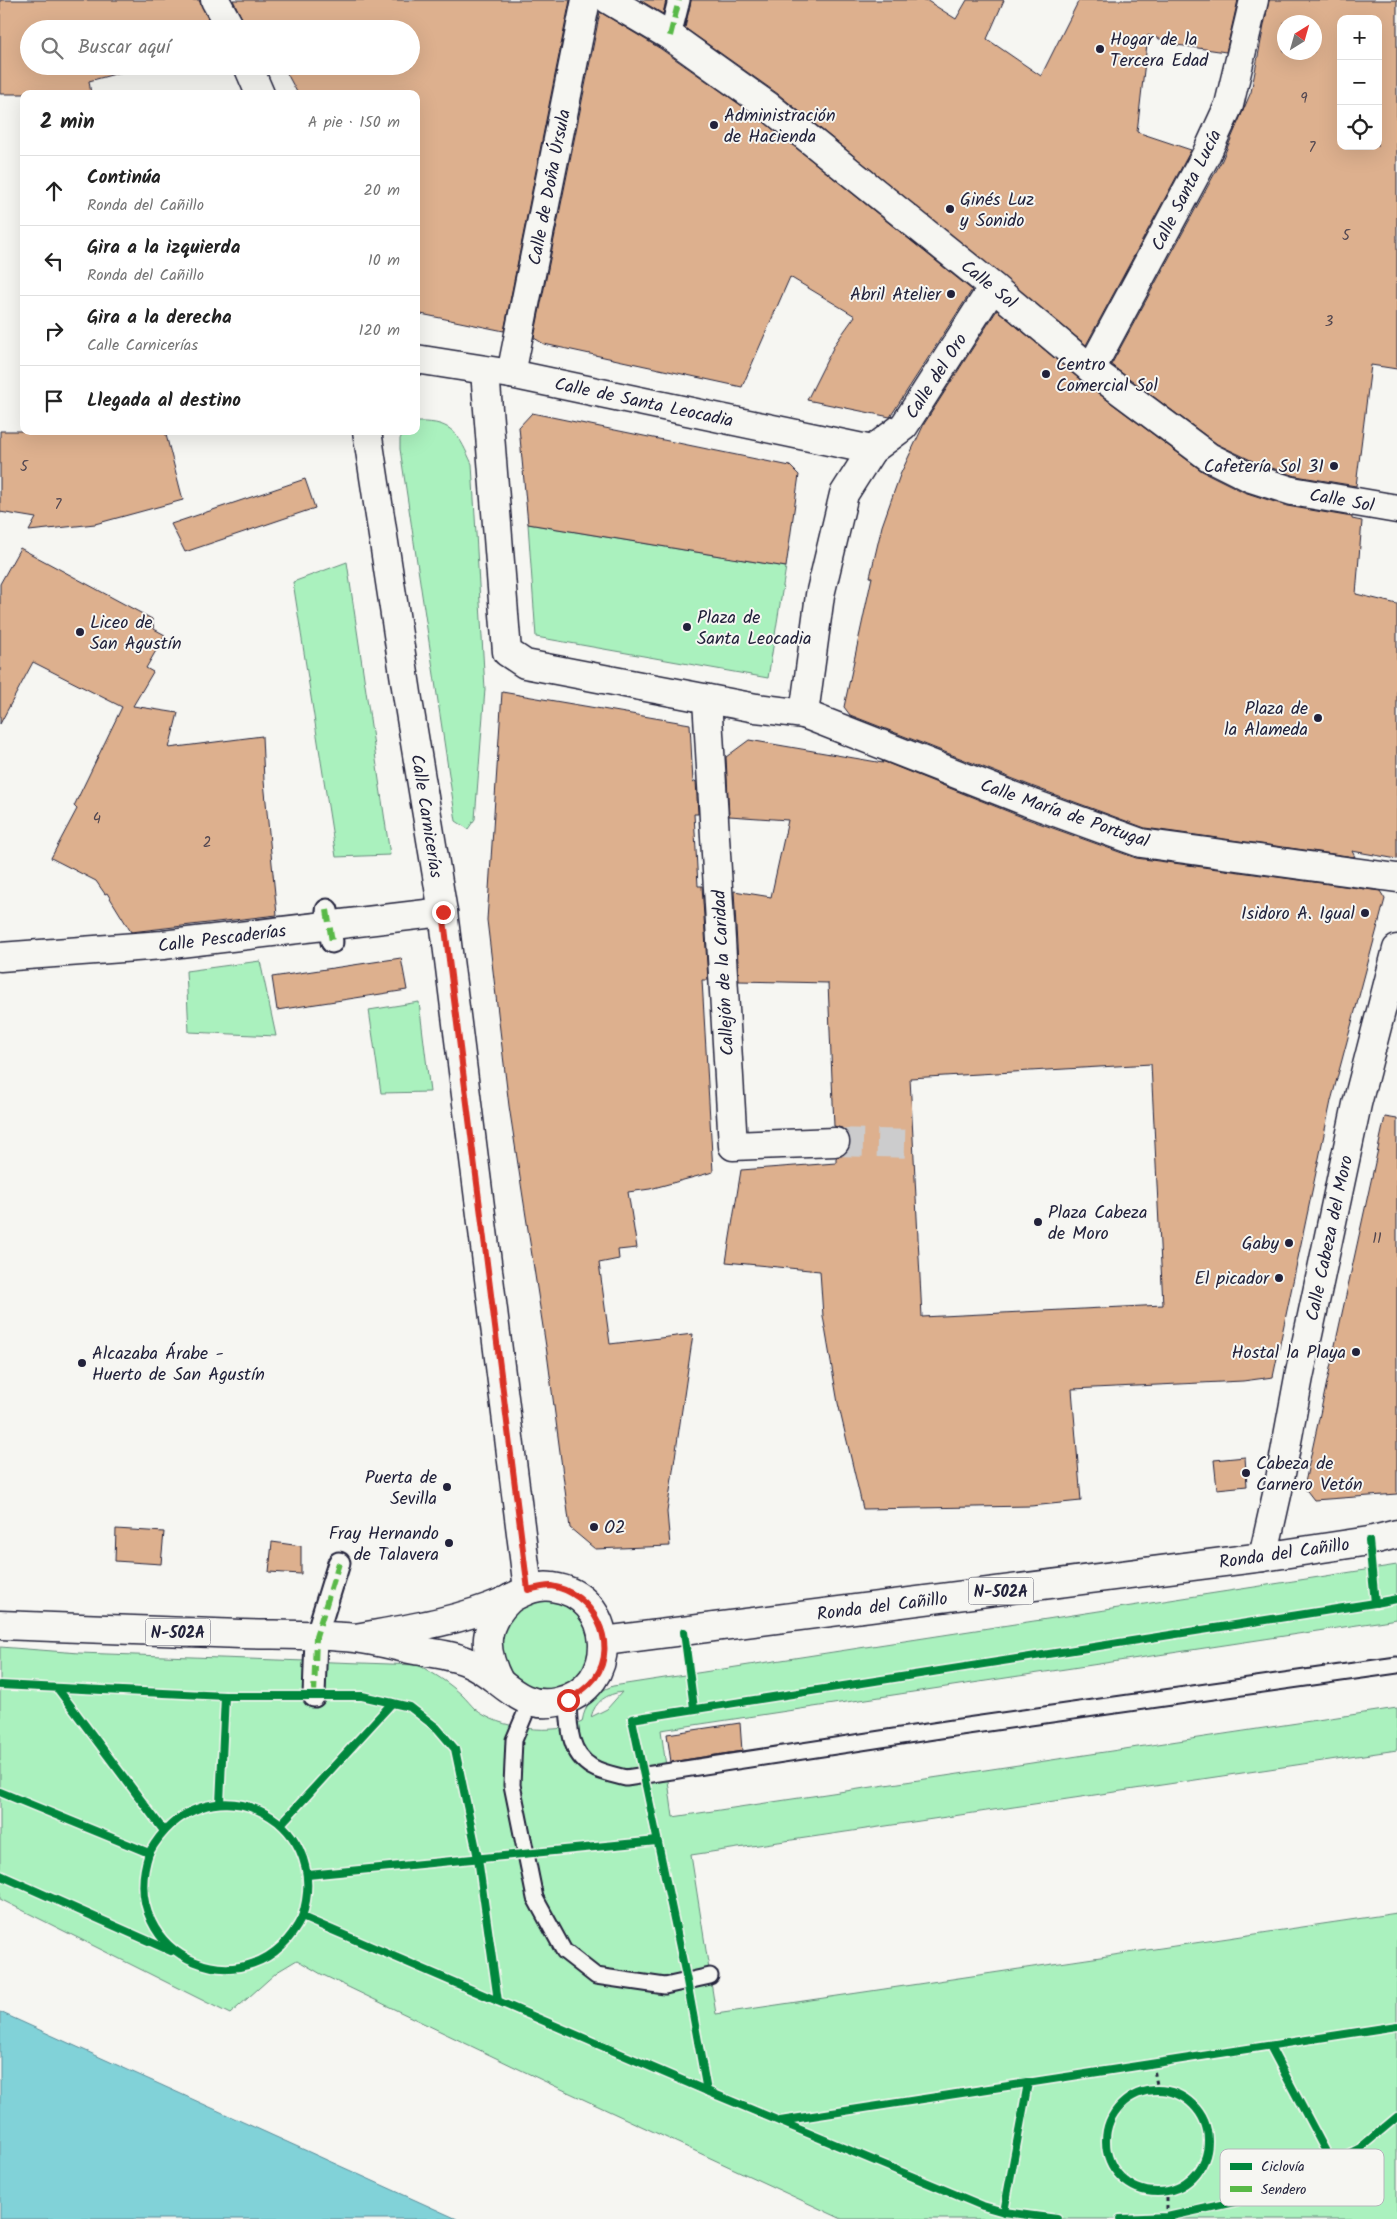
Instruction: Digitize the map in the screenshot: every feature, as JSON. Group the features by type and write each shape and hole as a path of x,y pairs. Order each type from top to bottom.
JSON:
{"street":[{"path":"216,0 226,20"},
{"name":"Calle de Doña Úrsula","path":"511,374 586,0"},
{"name":"Calle Sol","path":"609,0 670,36 768,106 994,287 1090,369 1209,457 1251,478 1292,491 1397,509"},
{"path":"670,36 679,0"},
{"name":"Calle Santa Lucía","path":"1090,369 1206,155 1229,104 1254,0"},
{"path":"252,75 258,90"},
{"name":"Calle del Oro","path":"804,714 820,595 844,494 872,450 904,426 994,287"},
{"name":"Calle de Santa Leocadia","path":"420,360 511,374 872,450"},
{"path":"485,370 508,652 525,664 707,699 804,714"},
{"name":"Calle Carnicerías","path":"368,435 443,912 520,1594"},
{"name":"Callejón de la Caridad","path":"707,699 733,1146 835,1142"},
{"name":"Calle María de Portugal","path":"804,714 1028,802 1140,843 1397,878"},
{"name":"Calle Pescaderías","path":"0,957 163,945 443,912"},
{"name":"Calle Cabeza del Moro","path":"1263,1557 1357,1104 1397,950"},
{"name":"Ronda del Cañillo","path":"604,1641 1263,1557 1369,1541 1397,1534"},
{"path":"314,1696 316,1637 339,1563"},
{"name":"N-502A","path":"0,1625 356,1638 467,1661 499,1680 513,1694 530,1702 549,1704 568,1700 584,1690 596,1676 602,1660 604,1641 599,1620 586,1603 568,1591 550,1586 520,1594 479,1612 445,1622 356,1638"},
{"name":"N-502A","path":"499,1680 490,1664 487,1645 490,1626 498,1610 520,1594"}],"lane":[{"path":"568,1700 569,1730 576,1753 592,1767 626,1778 963,1727 1397,1665"},
{"path":"530,1702 514,1740 512,1785 535,1898 564,1950 596,1976 665,1986 710,1976"}],"path":[{"path":"1369,1541 1376,1603 1397,1599"},
{"path":"684,1632 694,1708"},
{"path":"0,1685 224,1696 362,1696 410,1708 437,1728 455,1749 478,1858 498,2001"},
{"path":"58,1689 164,1831"},
{"path":"220,1803 224,1696"},
{"path":"281,1824 392,1703"},
{"path":"308,1874 657,1841"},
{"path":"150,1852 143,1880 146,1910 160,1935 180,1955"},
{"path":"0,1875 208,1966 236,1968 250,1964 276,1951 296,1930 302,1917"},
{"path":"780,2121 1397,2026"},
{"path":"1270,2046 1325,2149"},
{"path":"1153,2064 1158,2090"},
{"path":"1004,2212 1028,2083"},
{"path":"1158,2090 1175,2093 1189,2101 1200,2113 1207,2129 1208,2145 1204,2161 1196,2175 1183,2186 1167,2192 1150,2192 1134,2186 1120,2176 1111,2162 1106,2146 1108,2129 1114,2113 1126,2101 1141,2093 1158,2090"},
{"path":"1167,2192 1167,2217"}],"green space":[{"path":"420,422 440,424 448,427 459,438 472,464 485,689 475,819 468,829 456,821 400,439 402,435 420,435"},
{"path":"528,524 786,567 768,678 536,637"},
{"path":"347,562 390,855 336,857 293,582"},
{"path":"260,961 276,1036 189,1032 186,971"},
{"path":"419,1002 430,1092 381,1093 369,1010"},
{"path":"1397,1565 1397,1619 661,1730 673,1817 1397,1708 1397,1750 691,1855 716,2014 1397,1913 1397,2217 1395,2219 842,2219 544,2081 321,1974 297,1960 277,1972 230,2014 0,1899 0,1647 79,1653 418,1665 452,1687 485,1716 512,1726 527,1728 557,1729 582,1722 588,1704 596,1695 607,1688","holes":["622,1692 607,1709 591,1717 595,1707 602,1699 611,1694"]},
{"path":"546,1601 563,1605 577,1614 586,1628 590,1645 586,1662 577,1676 563,1685 546,1689 529,1685 515,1676 506,1662 502,1645 506,1628 515,1614 529,1605"}],"water":[{"path":"0,2012 457,2219 0,2219"}],"building":[{"path":"0,0 199,0 209,20 20,20 20,75 111,75 89,81 90,90 20,90 20,94 0,94"},
{"path":"233,0 570,0 504,331 420,314 420,90 296,90 288,75 420,75 420,20 243,20"},
{"path":"640,0 666,0 663,14"},
{"path":"691,0 926,0 956,19 967,0 1004,0 987,39 1041,76 1079,0 1238,0 1226,52 1177,45 1148,35 1137,132 1191,150 1086,345 778,94 685,28"},
{"path":"1269,0 1397,0 1397,369 1371,365 1356,486 1296,476 1257,463 1217,444 1111,365 1222,160 1251,92"},
{"path":"600,12 661,49 759,118 972,290 890,417 807,400 835,344 855,316 790,277 742,387 544,344 534,338"},
{"path":"997,310 1082,381 1202,471 1244,492 1287,506 1352,517 1352,519 1362,521 1356,594 1397,604 1397,859 1352,851 1355,857 1145,828 850,715 844,707 882,526 900,475 924,424"},
{"path":"532,413 790,466 799,475 786,567 528,524 519,427"},
{"path":"0,431 20,431 20,435 166,435 183,500 95,524 29,531 36,518 0,512"},
{"path":"305,479 315,508 185,552 171,524"},
{"path":"20,548 152,619 154,629 165,635 146,668 153,672 133,706 178,713 169,748 262,736 264,781 277,915 131,932 107,893 105,894 96,881 51,858 77,809 74,806 122,707 33,662 0,724 0,584"},
{"path":"502,692 690,724 693,783 696,781 698,814 694,814 698,886 702,886 708,980 702,980 713,1172 650,1189 628,1192 637,1248 618,1250 619,1259 599,1263 610,1344 693,1334 667,1512 670,1546 595,1549 570,1528 547,1353 509,1106 487,920"},
{"path":"749,740 883,763 882,761 1022,817 1136,858 1380,891 1385,899 1331,1101 1273,1377 1243,1381 1072,1389 1081,1501 1031,1506 863,1509 838,1403 823,1316 820,1271 726,1262 741,1170 836,1163 836,1158 844,1155 849,1150 851,1142 848,1133 842,1128 834,1126 828,983 739,981 734,891 771,897 788,820 729,816 726,757","holes":["1151,1064 1163,1305 922,1317 910,1078"]},
{"path":"401,958 407,990 277,1010 272,977"},
{"path":"1385,1117 1397,1119 1397,1494 1314,1500 1304,1487"},
{"path":"1245,1457 1247,1486 1217,1489 1214,1460"},
{"path":"116,1529 164,1532 161,1564 115,1561"},
{"path":"272,1542 301,1546 301,1574 269,1572"},
{"path":"740,1723 742,1751 671,1762 667,1734"}],"tunnel":[{"path":"835,1142 914,1144"}],"marked path":[{"path":"670,36 679,0"},
{"path":"327,910 332,942"},
{"path":"314,1696 316,1637 339,1563"}],"cycle path":[{"path":"1369,1541 1375,1603 1397,1599"},
{"path":"707,2091 687,1981 632,1719 1375,1603"},
{"path":"684,1632 694,1708"},
{"path":"0,1685 225,1696 362,1696 410,1707 437,1728 455,1749 478,1858 498,2001"},
{"path":"58,1689 164,1831"},
{"path":"220,1803 225,1696"},
{"path":"281,1824 392,1703"},
{"path":"0,1792 149,1853 172,1824 200,1808 230,1803 258,1810 282,1826 300,1850 307,1881 302,1917 707,2091 983,2206 1004,2212 1057,2219"},
{"path":"308,1875 657,1841"},
{"path":"149,1853 144,1890 151,1921 169,1945 194,1962 223,1968 253,1964 280,1947 302,1917"},
{"path":"0,1875 171,1951"},
{"path":"780,2121 1397,2026"},
{"path":"1270,2046 1325,2149"},
{"path":"1004,2212 1028,2083"},
{"path":"1157,2090 1176,2094 1193,2105 1204,2122 1208,2141 1204,2160 1193,2177 1176,2188 1157,2192 1138,2188 1121,2177 1110,2160 1106,2141 1110,2122 1121,2105 1138,2094 1157,2090"},
{"path":"1358,2149 1397,2117"},
{"path":"1120,2219 1167,2217 1220,2205"}],"place":[{"name":"Hogar de la Tercera Edad","path":"1100,49"},
{"name":"Administración de Hacienda","path":"714,125"},
{"name":"Ginés Luz y Sonido","path":"950,209"},
{"name":"Abril Atelier","path":"951,294"},
{"name":"Centro Comercial Sol","path":"1046,374"},
{"name":"Cafetería Sol 31","path":"1334,466"},
{"name":"Plaza de Santa Leocadia","path":"687,627"},
{"name":"Liceo de San Agustín","path":"80,632"},
{"name":"Plaza de la Alameda","path":"1318,718"},
{"name":"Isidoro A. Igual","path":"1365,913"},
{"name":"Plaza Cabeza de Moro","path":"1038,1222"},
{"name":"Gaby","path":"1289,1243"},
{"name":"El picador","path":"1279,1278"},
{"name":"Hostal la Playa","path":"1356,1352"},
{"name":"Alcazaba Árabe - Huerto de San Agustín","path":"82,1363"},
{"name":"Cabeza de Carnero Vetón","path":"1246,1473"},
{"name":"Puerta de Sevilla","path":"447,1487"},
{"name":"O2","path":"594,1527"},
{"name":"Fray Hernando de Talavera","path":"449,1543"}],"route":[{"path":"443,912 528,1590 550,1586 568,1591 586,1603 599,1620 604,1641 602,1660 596,1676 584,1690 568,1700"}]}
